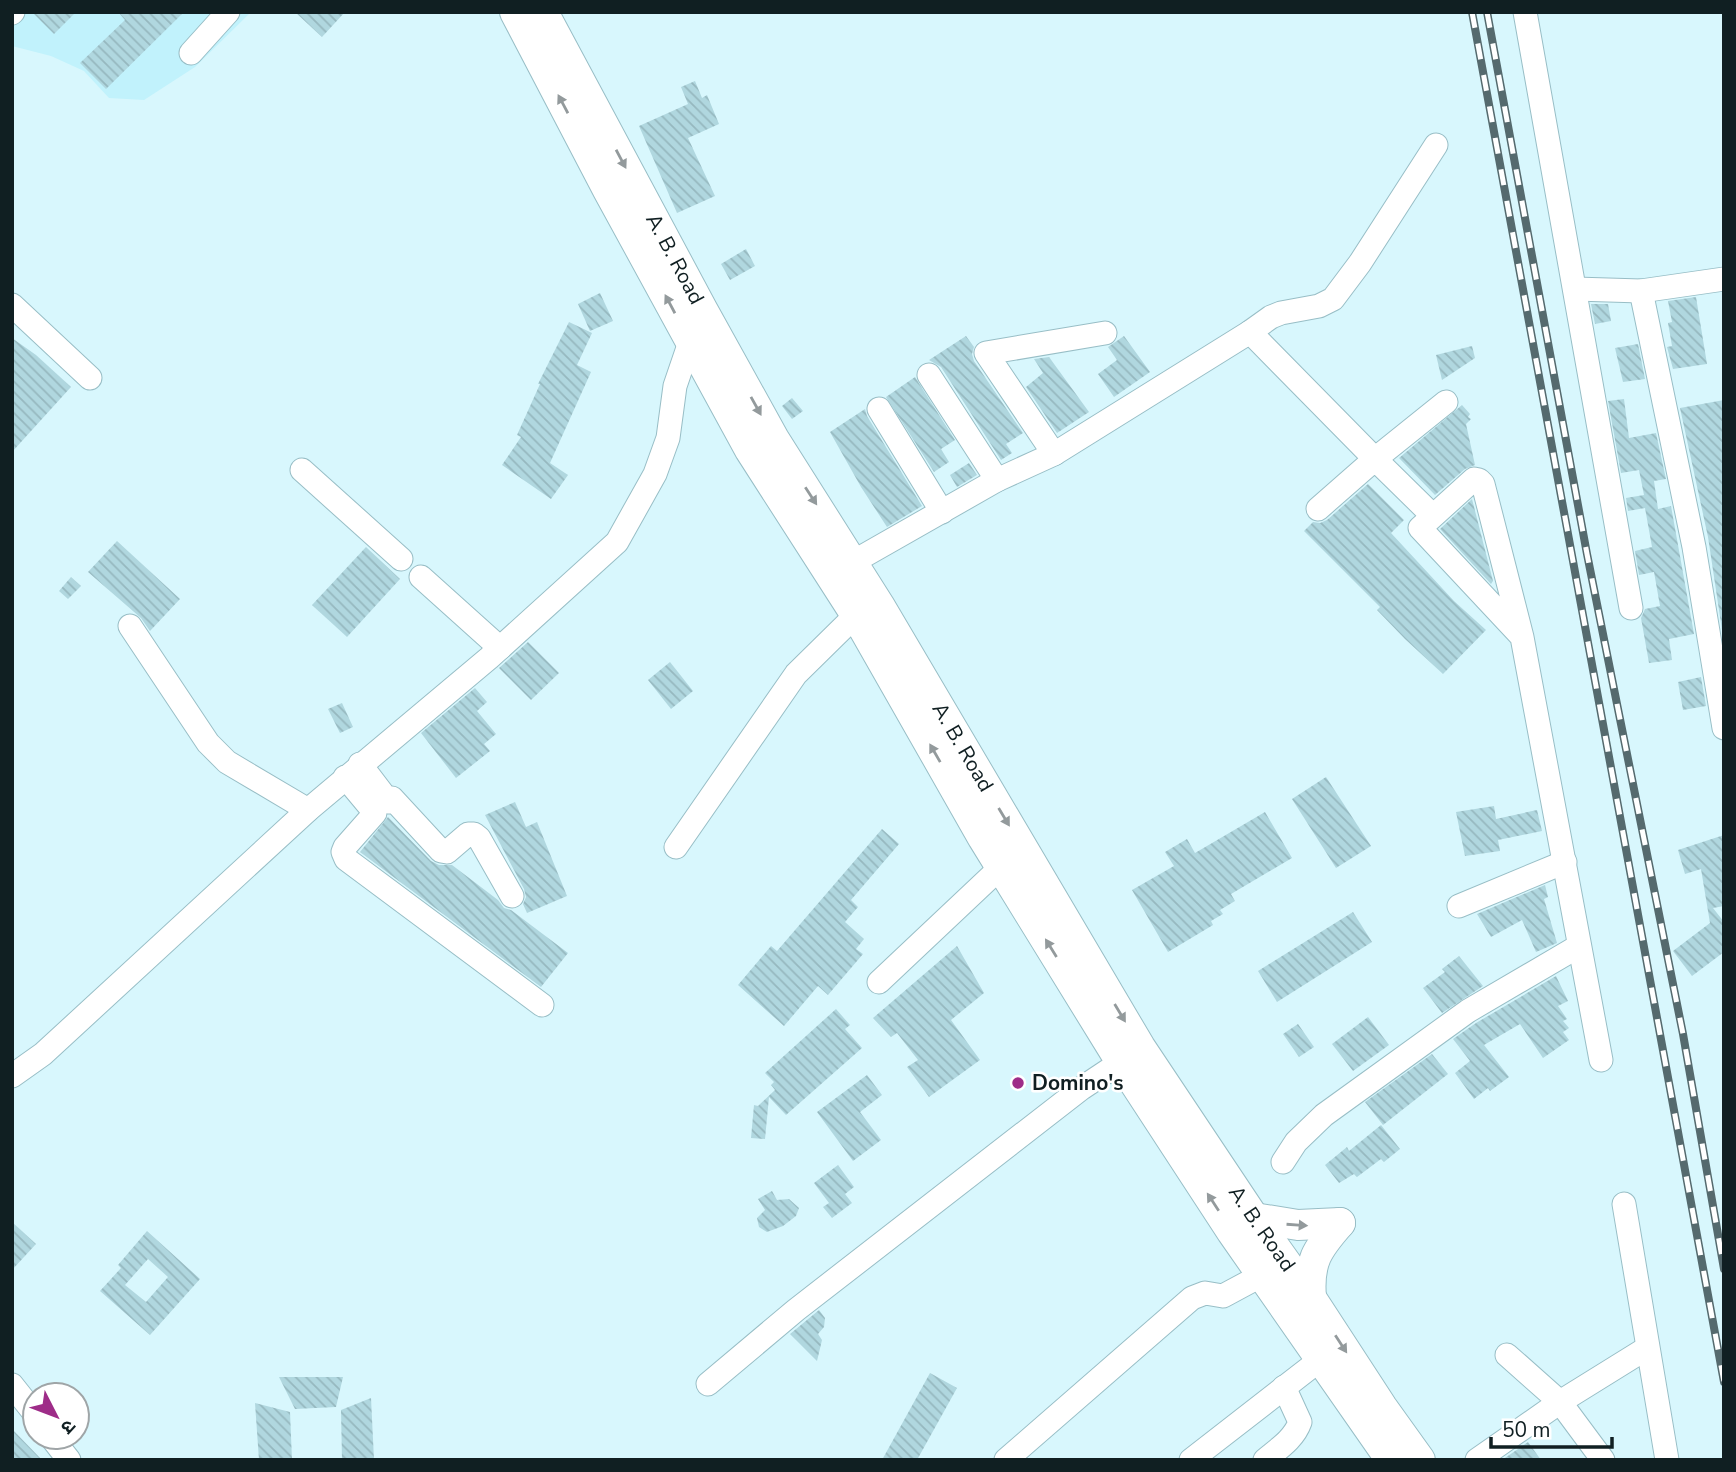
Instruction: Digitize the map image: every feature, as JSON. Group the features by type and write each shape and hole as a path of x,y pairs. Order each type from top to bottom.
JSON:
{"main road":[{"name":"A. B. Road","path":"515,12 690,342 721,371"},
{"name":"A. B. Road","path":"543,12 721,371 856,615 1001,867 1121,1062 1300,1305 1420,1460"},
{"name":"A. B. Road","path":"762,444 853,562 1243,1225"},
{"path":"1243,1225 1340,1223 1314,1258 1300,1305"},
{"name":"A. B. Road","path":"1300,1305 1321,1359 1391,1460"}],"street":[{"path":"191,53 228,12"},
{"path":"1525,12 1631,608"},
{"path":"853,562 997,480 1054,454 1271,317 1319,306 1333,299 1360,263 1436,145"},
{"path":"1575,289 1642,291 1724,278"},
{"path":"1642,291 1694,547 1724,728"},
{"path":"12,305 90,378"},
{"path":"1054,454 986,353 1105,332"},
{"path":"1250,332 1432,515"},
{"path":"12,1076 43,1054 308,810 500,648 617,542 655,474 668,438 675,386 690,342"},
{"path":"929,375 997,480"},
{"path":"1318,509 1446,402"},
{"path":"879,409 942,512"},
{"path":"302,470 401,559"},
{"path":"1522,637 1420,528 1474,479 1483,484 1522,637 1601,1060"},
{"path":"421,577 500,648"},
{"path":"676,847 796,674 856,615"},
{"path":"130,626 208,743 238,770 308,810"},
{"path":"352,771 382,807"},
{"path":"512,896 479,838 468,834 447,852 442,851 392,798 343,852 346,859 542,1005"},
{"path":"1459,906 1565,862"},
{"path":"879,982 1001,867"},
{"path":"1283,1162 1309,1128 1335,1107 1468,1011 1579,946"},
{"path":"708,1384 796,1310 1082,1088 1121,1062"},
{"path":"1624,1204 1667,1460"},
{"path":"1006,1460 1192,1298 1205,1293 1223,1296 1273,1267"},
{"path":"1479,1459 1560,1402 1647,1349"},
{"path":"1507,1355 1560,1402 1603,1460"},
{"path":"1191,1460 1321,1359"},
{"path":"1265,1460 1288,1440 1300,1422 1284,1387"}],"shaded area":[{"path":"12,12 251,12 195,67 144,100 109,98 84,71 51,56 12,46"}],"building":[{"path":"32,12 76,12 54,34"},
{"path":"118,12 184,12 106,89 80,63 125,20"},
{"path":"295,12 345,12 322,37"},
{"path":"695,81 702,98 707,95 719,124 688,138 715,196 677,213 639,126 688,104 681,87"},
{"path":"746,249 755,266 730,280 721,264"},
{"path":"600,293 613,321 590,331 578,304"},
{"path":"1696,297 1707,364 1673,369 1667,347 1672,346 1668,323 1672,322 1668,301"},
{"path":"1591,304 1608,304 1611,321 1595,324"},
{"path":"569,322 592,333 577,365 591,372 550,463 568,475 551,499 502,465 521,437 517,435 538,384"},
{"path":"966,336 974,347 974,361 1023,433 1006,444 1012,453 1001,460 941,367 929,360"},
{"path":"1124,336 1150,372 1114,397 1098,374 1117,360 1108,347"},
{"path":"12,338 36,355 71,387 12,452"},
{"path":"1638,344 1645,379 1623,382 1615,348"},
{"path":"1472,346 1475,358 1442,380 1436,355"},
{"path":"1049,357 1089,412 1057,433 1026,387 1043,373 1034,359"},
{"path":"915,377 955,440 941,449 949,462 934,472 886,397"},
{"path":"792,398 803,411 792,419 782,406"},
{"path":"1624,399 1629,438 1656,433 1666,479 1654,481 1658,509 1671,506 1694,634 1669,639 1672,660 1649,663 1641,618 1645,609 1660,606 1654,572 1639,575 1635,551 1652,547 1645,508 1628,511 1626,498 1644,495 1639,470 1621,473 1608,401"},
{"path":"1724,400 1722,630 1708,537 1680,408"},
{"path":"1462,405 1470,414 1468,417 1471,419 1466,424 1475,465 1465,469 1435,495 1399,458"},
{"path":"865,409 922,506 887,527 830,432"},
{"path":"969,463 977,475 957,487 950,475"},
{"path":"1368,484 1404,520 1391,533 1454,601 1486,630 1443,674 1405,639 1377,610 1380,607 1304,531 1313,522 1327,520"},
{"path":"1472,499 1493,581 1491,584 1440,529"},
{"path":"117,541 180,599 150,631 141,618 88,572"},
{"path":"366,547 400,579 347,637 312,605"},
{"path":"71,577 81,586 68,599 59,591"},
{"path":"528,642 559,673 531,700 499,668"},
{"path":"670,662 693,691 671,709 648,680"},
{"path":"1701,677 1706,706 1683,710 1678,682"},
{"path":"475,688 487,702 477,711 496,734 484,744 490,751 456,778 421,733"},
{"path":"342,703 353,727 340,733 328,709"},
{"path":"1326,777 1371,846 1336,868 1292,799"},
{"path":"515,802 526,827 537,822 567,896 527,913 523,904 526,897 524,889 485,815"},
{"path":"1494,806 1496,819 1537,810 1542,831 1498,840 1500,851 1465,856 1456,812"},
{"path":"1265,812 1292,858 1231,894 1235,901 1220,910 1223,914 1211,921 1213,925 1168,952 1132,890 1174,866 1165,852 1187,839 1195,853"},
{"path":"388,817 431,861 439,865 452,865 498,900 504,908 511,910 568,953 541,987 360,852"},
{"path":"882,829 899,844 851,900 858,907 845,922 864,939 856,949 863,954 828,995 818,986 784,1026 738,985 771,946 777,951"},
{"path":"1724,835 1724,906 1713,908 1724,922 1724,952 1692,976 1673,951 1710,923 1701,869 1685,874 1678,850"},
{"path":"1545,885 1548,897 1544,899 1557,943 1536,952 1522,920 1491,937 1477,914"},
{"path":"1353,912 1372,942 1277,1002 1258,971"},
{"path":"957,946 984,993 951,1020 980,1060 929,1097 907,1067 918,1060 897,1033 891,1037 873,1018"},
{"path":"1459,956 1483,986 1442,1013 1423,988 1445,972 1442,969"},
{"path":"1556,976 1568,1001 1558,1006 1567,1019 1563,1021 1569,1028 1563,1032 1569,1040 1543,1058 1520,1024 1484,1045 1509,1077 1474,1099 1455,1073 1470,1061 1453,1039"},
{"path":"836,1009 850,1025 845,1029 862,1048 786,1115 769,1097 765,1139 751,1138 754,1105 758,1106 775,1090 771,1085 774,1082 765,1073"},
{"path":"1368,1017 1389,1045 1353,1071 1332,1044"},
{"path":"1298,1024 1314,1047 1299,1057 1283,1034"},
{"path":"1432,1054 1448,1074 1383,1125 1365,1102"},
{"path":"867,1075 882,1095 860,1112 881,1140 853,1161 817,1112"},
{"path":"1381,1125 1400,1149 1384,1162 1381,1159 1357,1177 1354,1174 1339,1183 1325,1165 1347,1147 1349,1151"},
{"path":"838,1165 854,1187 845,1194 852,1203 832,1218 823,1207 829,1203 814,1183"},
{"path":"772,1191 777,1200 789,1199 799,1208 796,1216 783,1226 767,1232 759,1227 757,1218 765,1210 758,1199"},
{"path":"12,1222 36,1244 12,1270"},
{"path":"147,1231 200,1279 150,1335 100,1291 121,1268 118,1265","holes":["148,1259 168,1277 146,1302 125,1285"]},
{"path":"819,1310 825,1318 824,1327 818,1334 822,1340 817,1361 790,1334"},
{"path":"930,1373 957,1388 917,1460 882,1460"},
{"path":"279,1377 343,1377 336,1407 295,1409"},
{"path":"371,1398 374,1460 342,1460 341,1410"},
{"path":"255,1403 290,1412 292,1460 259,1460"},
{"path":"12,1429 21,1438 21,1451 33,1451 42,1460 12,1460"},
{"path":"1528,1442 1541,1460 1502,1460"}],"railway":[{"path":"1472,12 1724,1382"},
{"path":"1487,12 1587,554 1683,1034 1724,1269"}],"place":[{"name":"Domino's","path":"1018,1083"}]}
